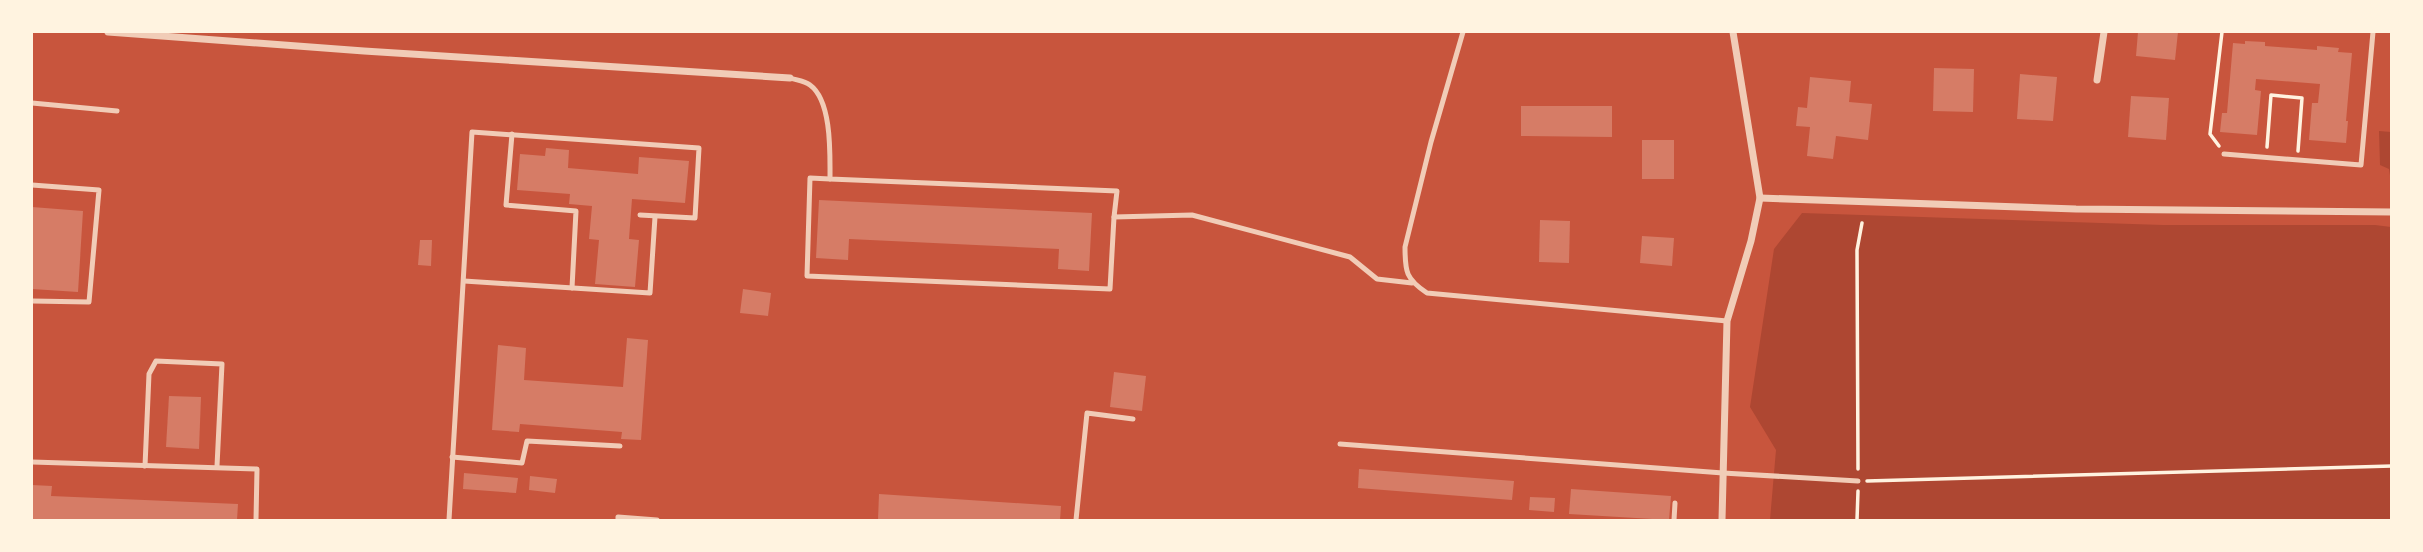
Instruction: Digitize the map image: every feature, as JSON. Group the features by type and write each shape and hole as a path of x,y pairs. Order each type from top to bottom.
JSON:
{"street":[{"path":"108,32 790,78"},
{"path":"1722,520 1727,321 1751,241 1760,198 1733,32"},
{"path":"2097,80 2104,32"},
{"path":"1760,198 2076,209 2392,212"}],"lane":[{"path":"1412,283 1405,265 1405,247 1430,142 1463,32"},
{"path":"2224,153 2361,165 2373,32"},
{"path":"790,78 809,83 823,98 830,147 830,179"},
{"path":"32,103 117,111"},
{"path":"449,520 472,132 699,148 695,218 640,215"},
{"path":"512,134 506,205 576,211 572,288"},
{"path":"810,178 1117,191 1114,217 1110,289 807,276 810,178"},
{"path":"32,185 99,190 89,302 32,301"},
{"path":"1114,217 1192,215 1350,257 1377,279 1412,283 1427,293 1727,321"},
{"path":"464,281 650,293 655,217"},
{"path":"145,466 149,374 156,361 222,363 217,466"},
{"path":"1076,520 1087,413 1133,419"},
{"path":"452,457 522,463 527,440 620,446"},
{"path":"1340,444 1858,481"},
{"path":"32,462 257,469 256,520"},
{"path":"1674,520 1675,503"},
{"path":"618,520 618,517 656,520"}],"path":[{"path":"2222,32 2210,134 2224,153"},
{"path":"2266,157 2271,95 2302,98 2297,160"},
{"path":"1857,520 1857,250 1862,223"},
{"path":"1858,481 2392,466"}],"shaded area":[{"path":"2379,131 2391,132 2391,182 2389,169 2380,165"},
{"path":"1802,213 2163,225 2391,227 2391,520 1770,520 1776,450 1750,407 1774,249"}],"building":[{"path":"2138,32 2178,32 2175,60 2136,56"},
{"path":"2245,41 2265,42 2265,46 2317,50 2317,46 2339,48 2338,52 2352,53 2346,143 2309,140 2312,103 2318,103 2320,84 2256,79 2255,90 2261,91 2257,135 2220,132 2222,113 2227,113 2233,43 2245,44"},
{"path":"1934,68 1974,69 1973,112 1933,111"},
{"path":"2020,74 2057,77 2053,121 2017,119"},
{"path":"1810,77 1851,81 1849,102 1872,104 1868,140 1836,136 1833,159 1807,156 1810,127 1796,126 1798,107 1807,108"},
{"path":"2131,96 2169,98 2166,140 2128,137"},
{"path":"1521,106 1612,106 1612,137 1521,136"},
{"path":"1642,140 1674,140 1674,179 1642,179"},
{"path":"546,148 569,150 568,168 638,174 639,157 689,161 685,203 632,199 629,239 639,240 635,287 595,284 599,240 589,239 592,206 569,204 570,194 517,190 520,154 545,156"},
{"path":"819,200 1092,213 1089,271 1058,269 1059,249 849,239 848,260 816,258"},
{"path":"32,207 83,211 78,292 32,289"},
{"path":"1540,220 1570,221 1569,263 1539,262"},
{"path":"1642,236 1674,238 1672,266 1640,263"},
{"path":"420,240 432,240 431,266 418,265"},
{"path":"743,289 771,293 768,316 740,313"},
{"path":"627,338 648,340 641,440 621,439 622,432 520,424 519,432 492,430 498,345 526,348 524,380 623,387"},
{"path":"1114,372 1146,376 1142,411 1110,407"},
{"path":"169,396 201,397 199,449 166,447"},
{"path":"1359,469 1514,481 1512,500 1358,488"},
{"path":"464,473 518,478 516,493 463,489"},
{"path":"530,476 557,479 555,493 529,490"},
{"path":"32,485 52,486 51,496 238,504 237,520 32,520"},
{"path":"1571,489 1671,496 1669,520 1569,514"},
{"path":"879,494 1061,506 1060,520 878,520"},
{"path":"1530,497 1555,498 1554,512 1529,510"}]}
